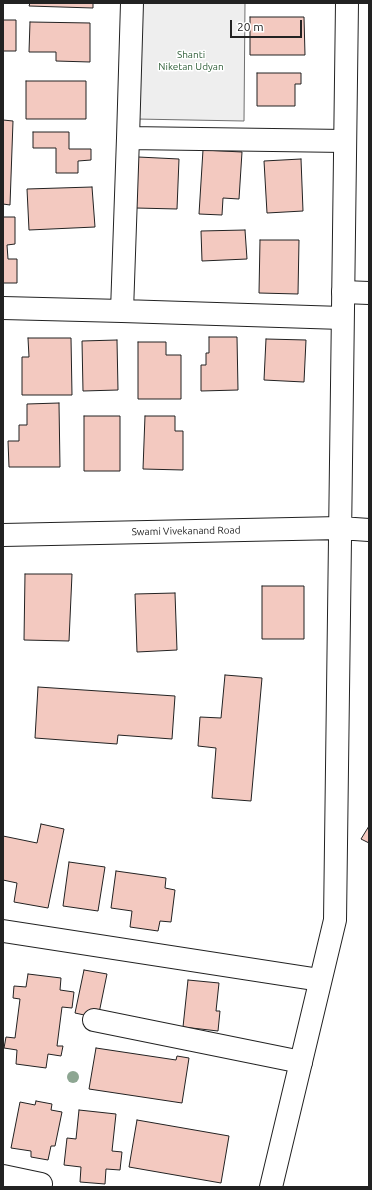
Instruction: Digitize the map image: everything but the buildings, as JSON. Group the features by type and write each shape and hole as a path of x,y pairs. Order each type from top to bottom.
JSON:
{"street":[{"path":"122,311 132,3"},
{"path":"271,1187 335,920 346,3"},
{"path":"128,138 345,141"},
{"path":"343,292 369,293"},
{"path":"3,308 342,318"},
{"name":"Swami Vivekanand Road","path":"3,535 340,528 369,530"},
{"path":"3,931 320,980"},
{"path":"94,1020 301,1062"},
{"path":"3,1176 41,1184 40,1187"}],"green space":[{"name":"Shanti Niketan Udyan","path":"137,3 245,3 244,121 136,119"}]}
